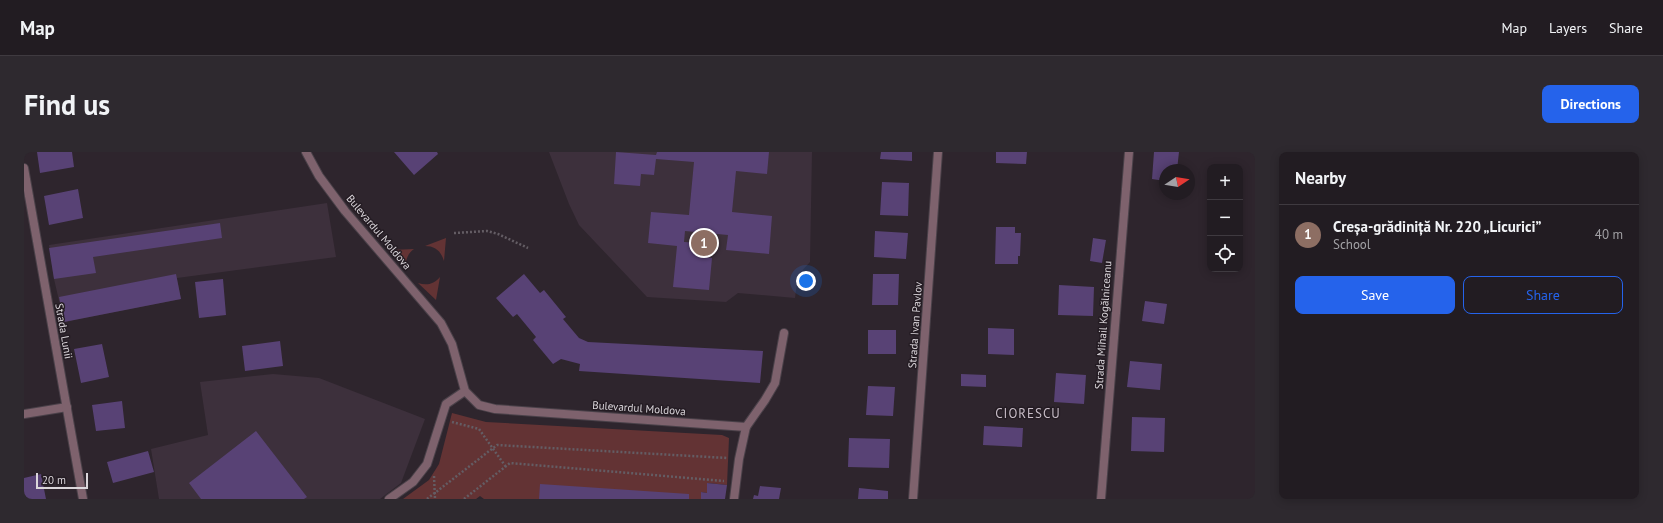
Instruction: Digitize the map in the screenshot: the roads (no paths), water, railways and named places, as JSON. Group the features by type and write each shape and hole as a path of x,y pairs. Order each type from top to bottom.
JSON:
{"street":[{"name":"Bulevardul Moldova","path":"306,152 319,176 345,211 441,323 452,344 465,391 479,405 495,409 746,427"},
{"name":"Strada Ivan Pavlov","path":"913,499 938,152"},
{"name":"Strada Mihail Kogălniceanu","path":"1101,499 1129,152"},
{"name":"Strada Lunii","path":"24,168 83,499"},
{"path":"734,499 739,459 746,427 775,383 784,333"},
{"path":"390,499 413,482 427,464 446,404 465,391"},
{"path":"24,414 67,407"}],"place":[{"name":"Creșa-grădiniță Nr. 220 „Licurici”","path":"704,243"}],"district":[{"name":"CIORESCU","path":"1028,413"}]}
